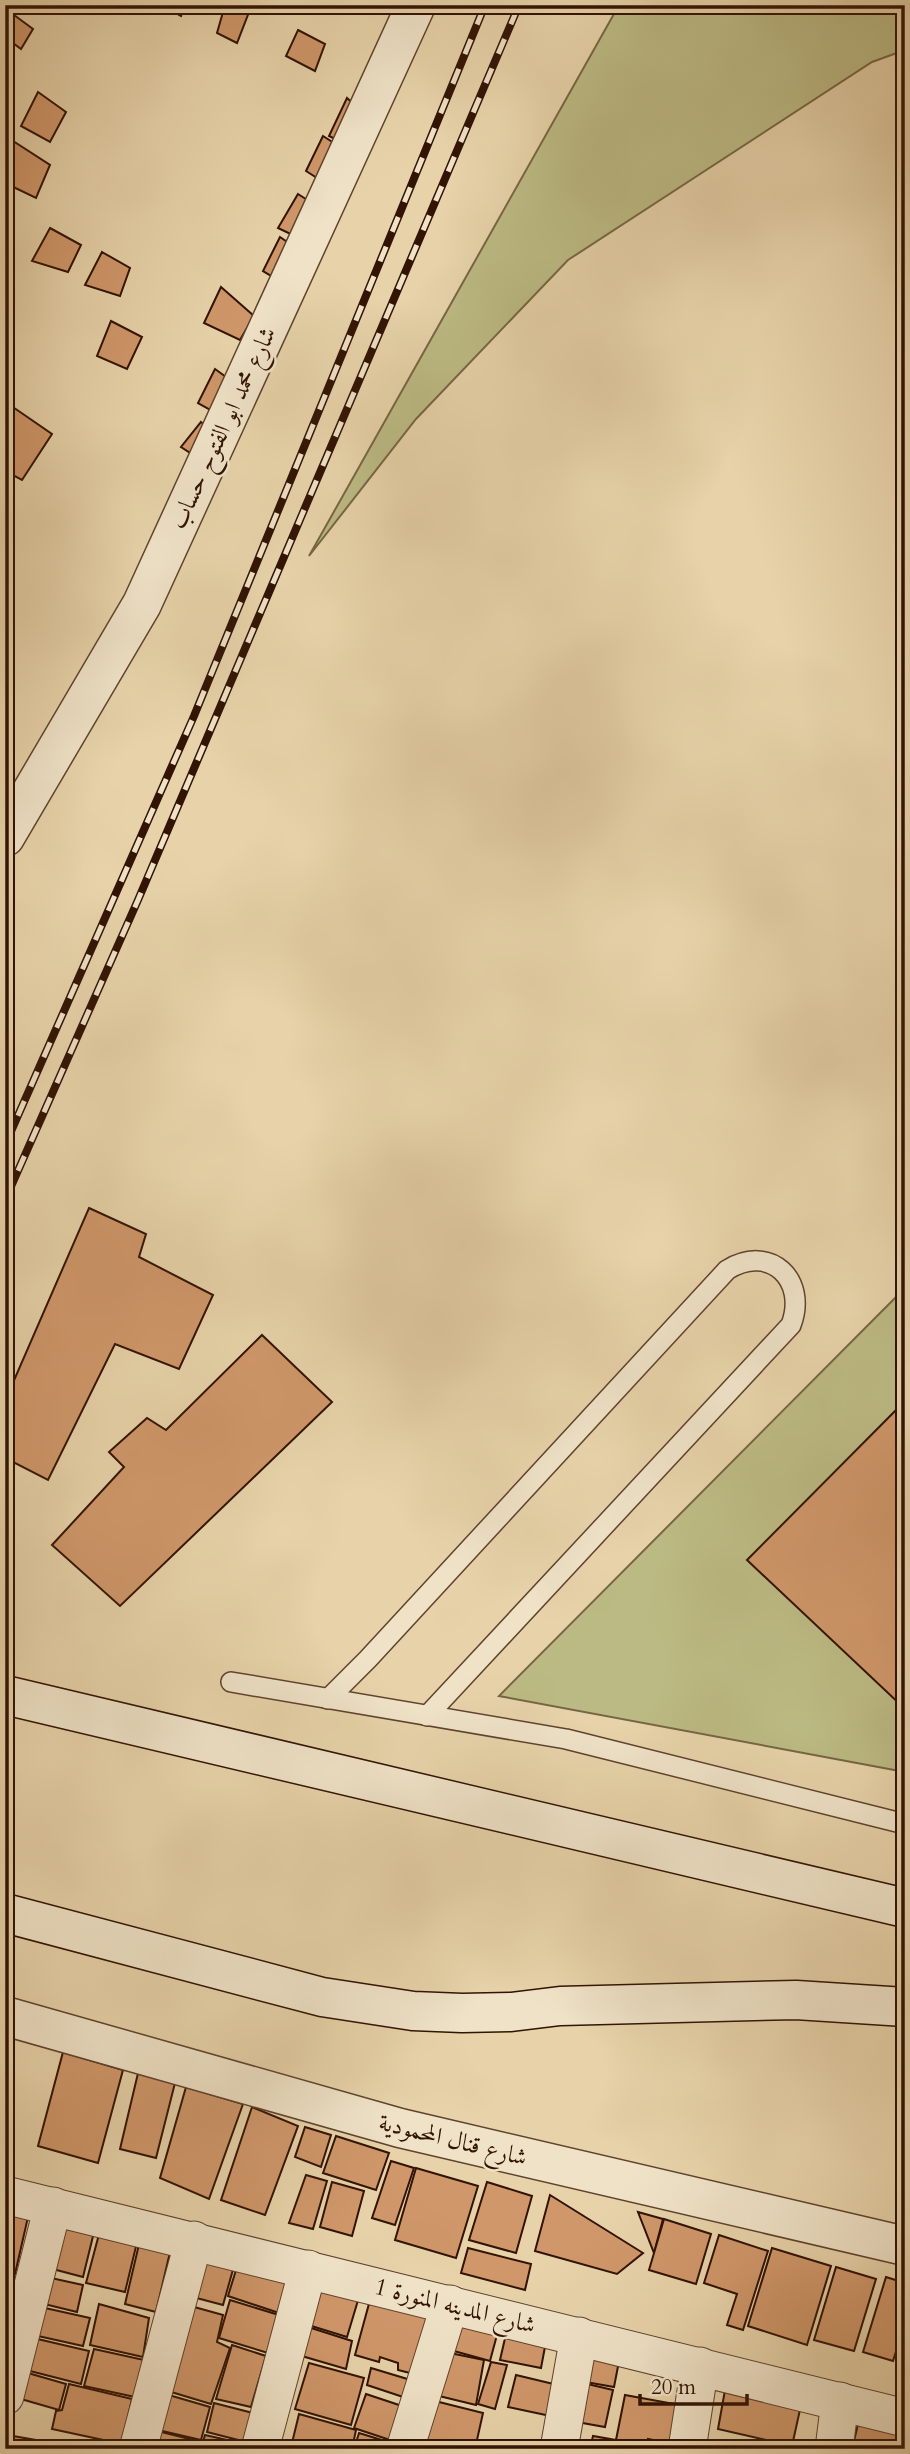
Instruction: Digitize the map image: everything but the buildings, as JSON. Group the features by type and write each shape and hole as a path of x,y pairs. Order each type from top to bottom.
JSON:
{"street":[{"name":"شارع محمد ابو الفتوح حساب","path":"5,837 142,604 416,5"},
{"path":"5,1695 905,1908"},
{"path":"5,1913 322,1997 413,2011 511,2012 560,2006 796,2000 905,2007"},
{"name":"شارع قنال المحمودية","path":"5,2016 400,2128 905,2246"},
{"name":"شارع المدينه المنورة 1","path":"5,2195 905,2418"},
{"path":"5,2396 53,2206"},
{"path":"138,2449 194,2241"},
{"path":"260,2449 307,2269"},
{"path":"405,2449 450,2304"},
{"path":"559,2449 579,2336"},
{"path":"687,2449 700,2366"},
{"path":"834,2449 840,2401"}],"lane":[{"path":"328,1699 727,1270 738,1263 763,1261 785,1273 797,1298 791,1325 427,1716"},
{"path":"231,1682 566,1740 905,1824"}],"shaded area":[{"path":"619,5 905,5 905,50 872,62 568,260 416,419 309,556"},
{"path":"905,1288 905,1772 499,1696"}],"railway":[{"path":"5,1145 194,716 485,5"},
{"path":"5,1200 138,900 519,5"}]}
